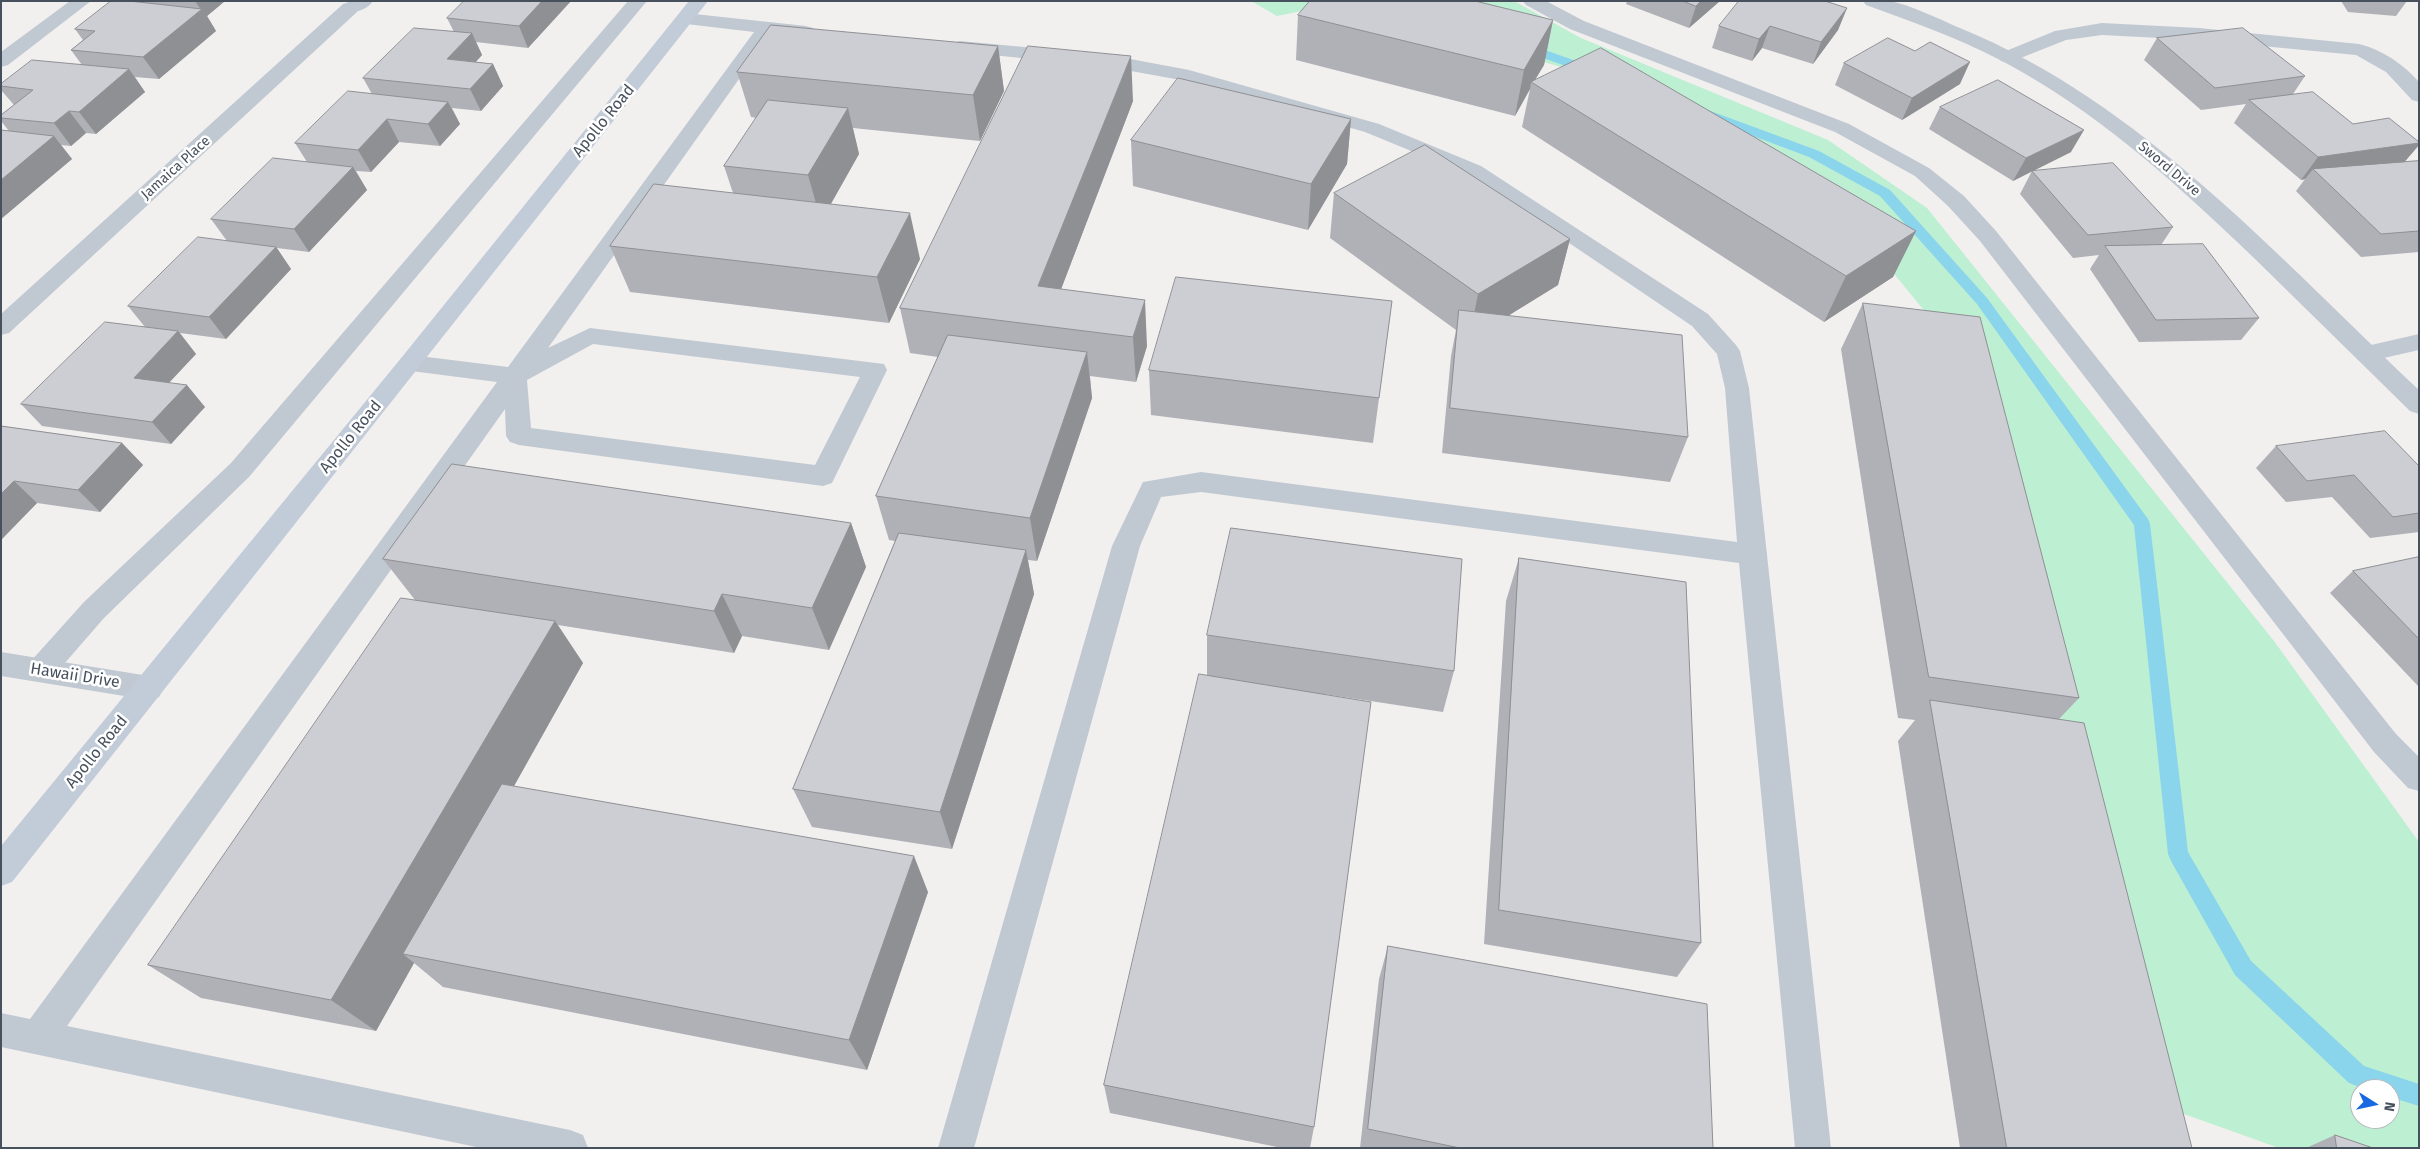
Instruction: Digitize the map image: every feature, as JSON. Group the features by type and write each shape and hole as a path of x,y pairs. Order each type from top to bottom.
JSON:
{"street":[{"path":"1,62 82,1"},
{"path":"41,670 94,610 240,470 638,1"},
{"path":"1532,1 1577,25 1842,128 1922,172 1956,201 2000,251 2385,743 2419,778"},
{"name":"Sword Drive","path":"1872,1 1941,25 2008,57 2047,78 2089,105 2192,186 2419,405"},
{"name":"Jamaica Place","path":"1,327 357,4"},
{"path":"692,10 766,28 825,34"},
{"name":"Apollo Road","path":"1,871 411,363 692,10"},
{"path":"38,1037 766,28"},
{"path":"2008,57 2062,34 2102,29 2209,35 2359,50 2379,57 2407,79 2419,96"},
{"path":"933,44 1110,61 1189,76 1372,128 1474,170 1700,320 1728,351 1737,388 1752,554 1813,1148"},
{"path":"411,363 515,376 590,336 875,370 823,476 519,436 515,376"},
{"path":"2366,354 2419,342"},
{"path":"956,1148 1126,546 1152,489 1201,482 1752,554"},
{"name":"Hawaii Drive","path":"1,664 149,688"},
{"path":"1,1030 570,1148"}],"green space":[{"path":"1251,1 1514,1 1581,38 1828,140 1927,208 2274,641 2419,842 2419,1148 2279,1148 2156,1104 1971,368 1891,270 1564,68 1365,8 1312,9 1277,16"}],"building":[{"path":"111,1 129,1 202,9 143,57 71,50 95,31 75,29"},
{"path":"464,1 542,1 519,26 447,18"},
{"path":"1310,1 1475,1 1553,20 1524,70 1298,15"},
{"path":"1683,1 1701,1 1696,6"},
{"path":"1739,1 1825,1 1847,8 1821,42 1770,26 1759,39 1719,26"},
{"path":"771,25 998,46 973,95 737,72"},
{"path":"414,28 472,33 447,59 493,64 470,89 363,78"},
{"path":"2243,28 2305,76 2215,88 2157,38"},
{"path":"1888,38 1915,51 1930,42 1970,62 1912,98 1844,63"},
{"path":"1028,46 1131,56 1038,286 1145,300 1133,337 900,308"},
{"path":"1601,48 1916,231 1846,276 1531,82"},
{"path":"32,60 129,69 79,112 69,111 54,123 1,118 1,115 33,90 1,86 1,84"},
{"path":"1178,78 1351,119 1311,184 1131,140"},
{"path":"1998,80 2084,130 2026,158 1940,107"},
{"path":"348,91 448,102 428,124 387,119 358,150 295,143"},
{"path":"2313,92 2353,124 2389,118 2419,143 2318,157 2249,100"},
{"path":"768,100 848,108 808,175 724,166"},
{"path":"1,130 54,136 1,180"},
{"path":"1425,145 1570,239 1478,294 1334,193"},
{"path":"273,158 353,167 294,229 211,219"},
{"path":"2419,161 2419,231 2381,234 2313,169"},
{"path":"2113,163 2173,227 2088,235 2032,171"},
{"path":"654,184 910,213 877,277 610,246"},
{"path":"198,237 276,247 209,317 128,306"},
{"path":"2203,244 2259,318 2156,320 2105,246"},
{"path":"1176,277 1392,301 1379,398 1149,370"},
{"path":"1863,303 1980,317 2079,698 1929,677"},
{"path":"1459,310 1682,335 1688,437 1450,408"},
{"path":"105,322 178,331 134,378 187,385 152,422 21,404"},
{"path":"948,335 1087,352 1030,518 876,496"},
{"path":"1,426 122,443 78,490 14,481 1,494"},
{"path":"2385,431 2419,466 2419,513 2393,517 2354,475 2307,481 2276,446"},
{"path":"452,464 851,523 812,608 722,594 714,611 383,559"},
{"path":"1231,528 1462,559 1454,671 1207,635"},
{"path":"899,533 1026,550 940,812 793,789"},
{"path":"2419,557 2419,639 2353,571"},
{"path":"1519,558 1686,582 1701,943 1499,910"},
{"path":"401,598 555,621 331,1000 148,965"},
{"path":"1199,674 1371,702 1314,1127 1104,1085"},
{"path":"1930,700 2084,723 2192,1148 2007,1148"},
{"path":"502,784 914,856 849,1040 403,954"},
{"path":"1388,946 1707,1004 1713,1148 1460,1148 1368,1129"},
{"path":"2335,1135 2373,1148 2337,1148"}],"waterway":[{"path":"1525,47 1592,71"},
{"path":"1705,113 1814,154 1885,193 1982,301 2142,524 2178,854 2243,968 2357,1075 2419,1095"}]}
